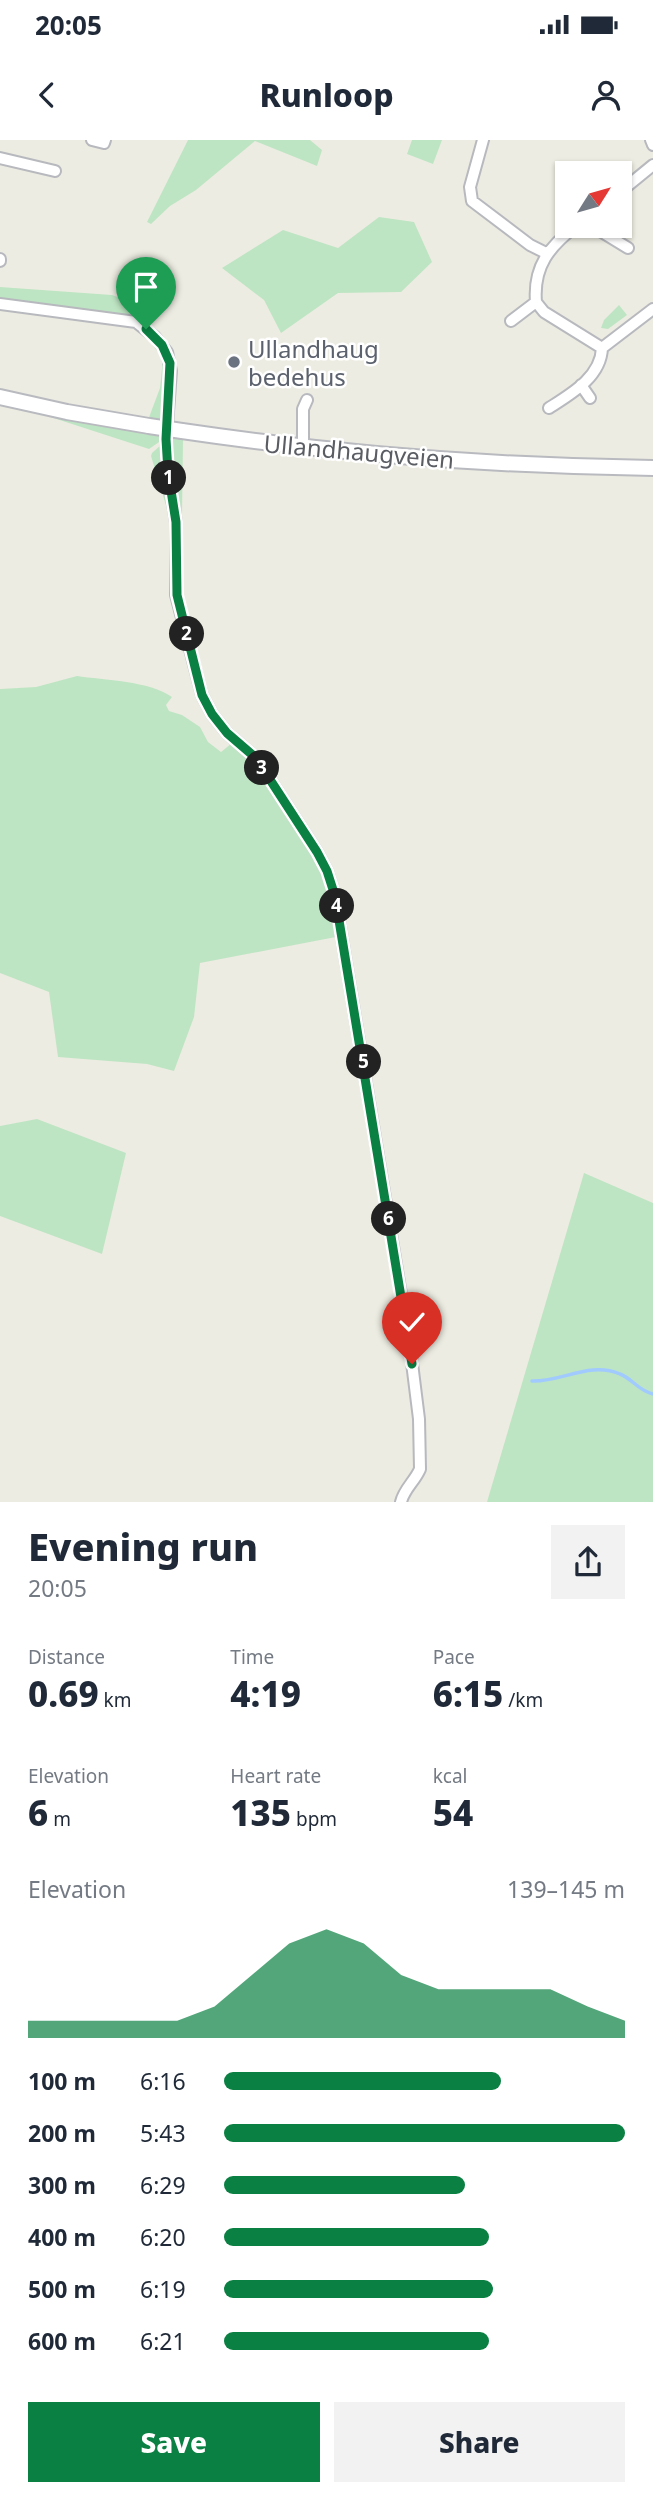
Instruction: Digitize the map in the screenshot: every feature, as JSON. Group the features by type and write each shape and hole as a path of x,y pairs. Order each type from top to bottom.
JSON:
{"main road":[{"name":"Ullandhaugveien","path":"0,397 67,412"},
{"name":"Ullandhaugveien","path":"0,404 303,448 549,466 653,468"}],"street":[{"path":"92,140 104,143 105,140"},
{"path":"483,140 470,187 472,201 530,245 546,253"},
{"path":"651,140 653,145"},
{"path":"0,158 55,171"},
{"path":"632,182 653,165"},
{"path":"563,238 546,253 535,294 536,302 544,312 602,348"},
{"path":"612,238 628,248"},
{"path":"511,321 536,302"},
{"path":"0,304 136,322 155,337 167,352 171,371 166,439 176,522 178,604 202,695 227,733 256,758 317,852 335,896 385,1191 419,1419 420,1469 403,1494 401,1502"},
{"path":"549,408 581,385 600,364 602,348 653,309"},
{"path":"581,385 590,398"},
{"path":"303,448 303,409 307,400"}],"green space":[{"path":"188,140 310,140 322,150 317,166 255,141 196,190 170,206 151,224 147,222"},
{"path":"412,140 442,140 433,164 407,154"},
{"path":"379,217 414,222 432,262 401,292 338,293 281,333 264,300 222,268 283,230 338,248"},
{"path":"0,287 112,295 134,303 135,309 127,315 0,299"},
{"path":"619,305 627,315 608,329 601,328 604,320"},
{"path":"163,359 166,366 162,422 148,420 160,388"},
{"path":"35,412 162,436 162,440 149,449"},
{"path":"170,437 183,439 182,518 174,484"},
{"path":"162,444 171,522 151,456"},
{"path":"77,676 139,684 163,692 172,697 166,705 169,711 182,715 200,727 208,742 221,752 232,743 251,760 318,863 330,892 341,936 200,963 194,1017 174,1071 147,1064 58,1057 49,992 0,973 0,689 36,687"},
{"path":"37,1119 126,1153 102,1254 0,1216 0,1126"},
{"path":"584,1173 653,1203 653,1502 487,1502"}],"waterway":[{"path":"532,1381 587,1371 609,1371 624,1376 653,1394"}],"place":[{"name":"Ullandhaug bedehus","path":"234,362"}],"route":[{"path":"146,329 167,352 170,363 166,439 176,522 177,595 202,695 227,733 256,758 317,852 335,896 412,1364"}]}
